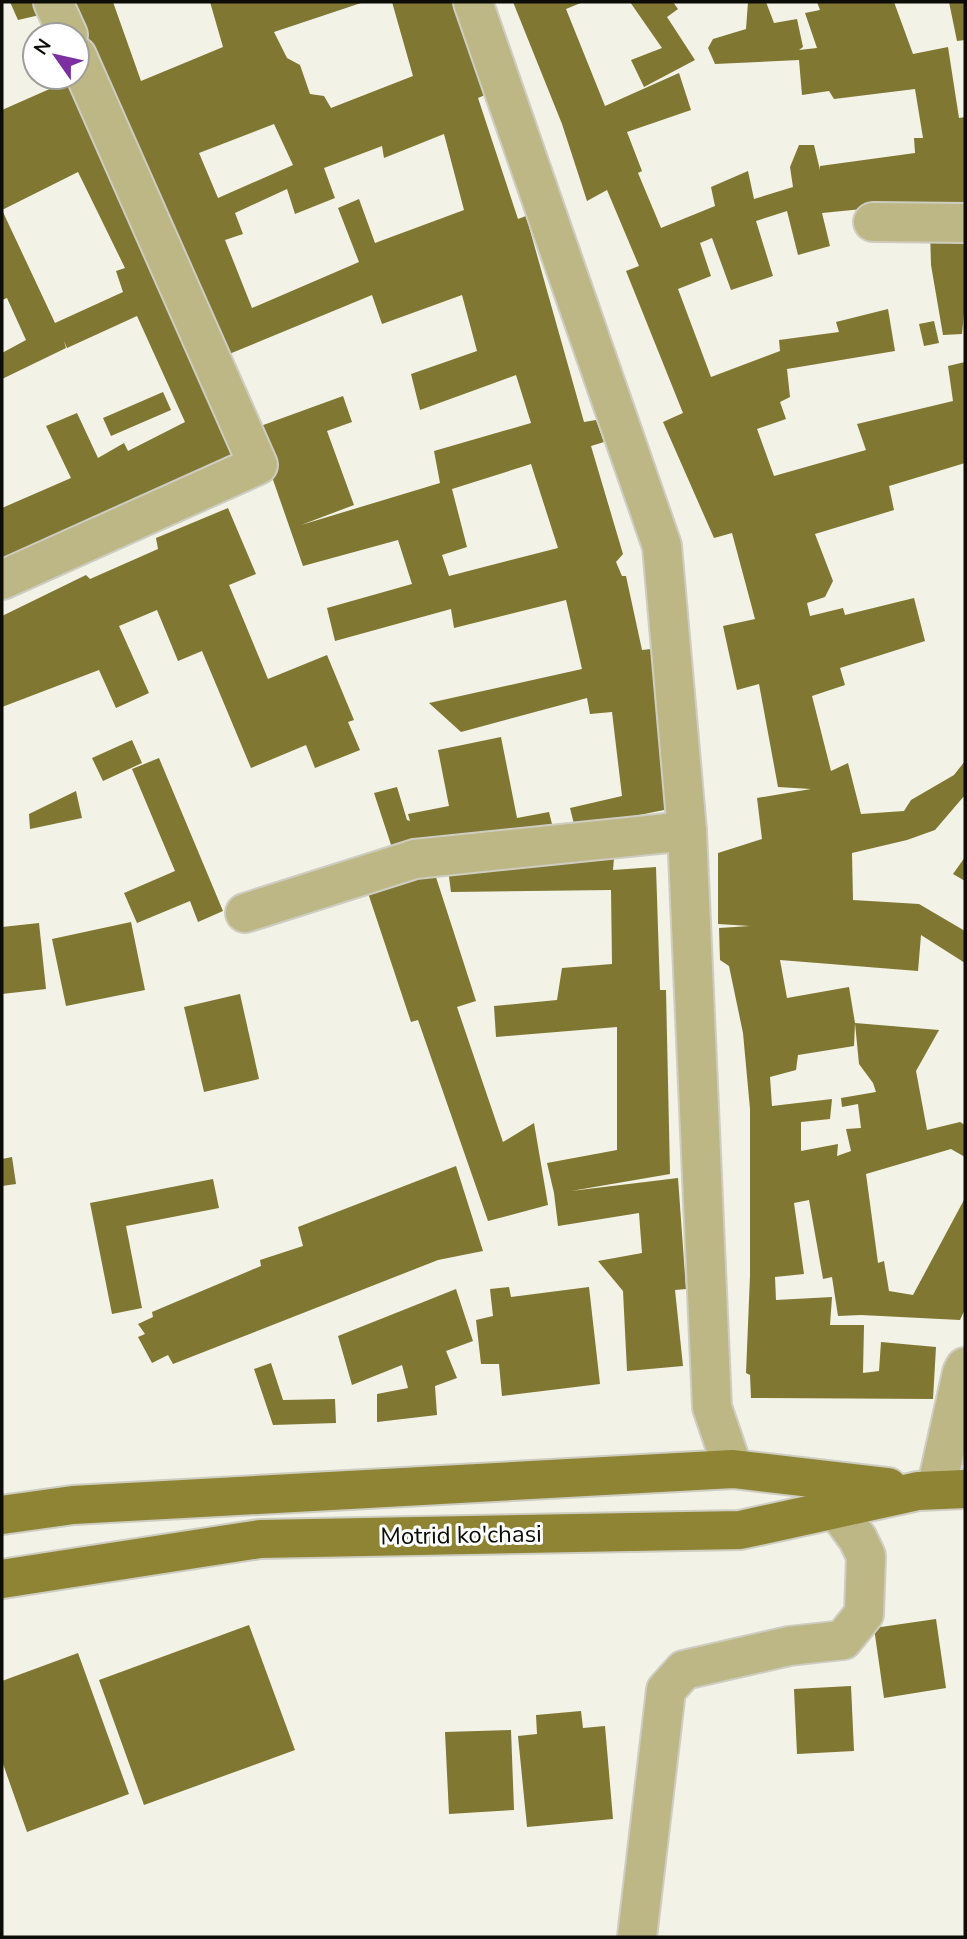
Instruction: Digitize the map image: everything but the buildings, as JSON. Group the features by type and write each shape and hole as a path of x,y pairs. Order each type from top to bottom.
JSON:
{"main road":[{"name":"Motrid ko'chasi","path":"2,1515 87,1504 733,1469 940,1490"},
{"name":"Motrid ko'chasi","path":"2,1579 260,1539 740,1530 940,1490"}],"street":[{"path":"53,2 62,21"},
{"path":"472,2 662,546 687,831 712,1407 733,1469"},
{"path":"2,580 258,465 91,89"},
{"path":"873,222 965,223"},
{"path":"245,913 415,859 687,831"},
{"path":"940,1490 965,1367"},
{"path":"638,1937 666,1690 684,1670 789,1646 843,1640 864,1614 866,1556 858,1539 836,1509"}]}
